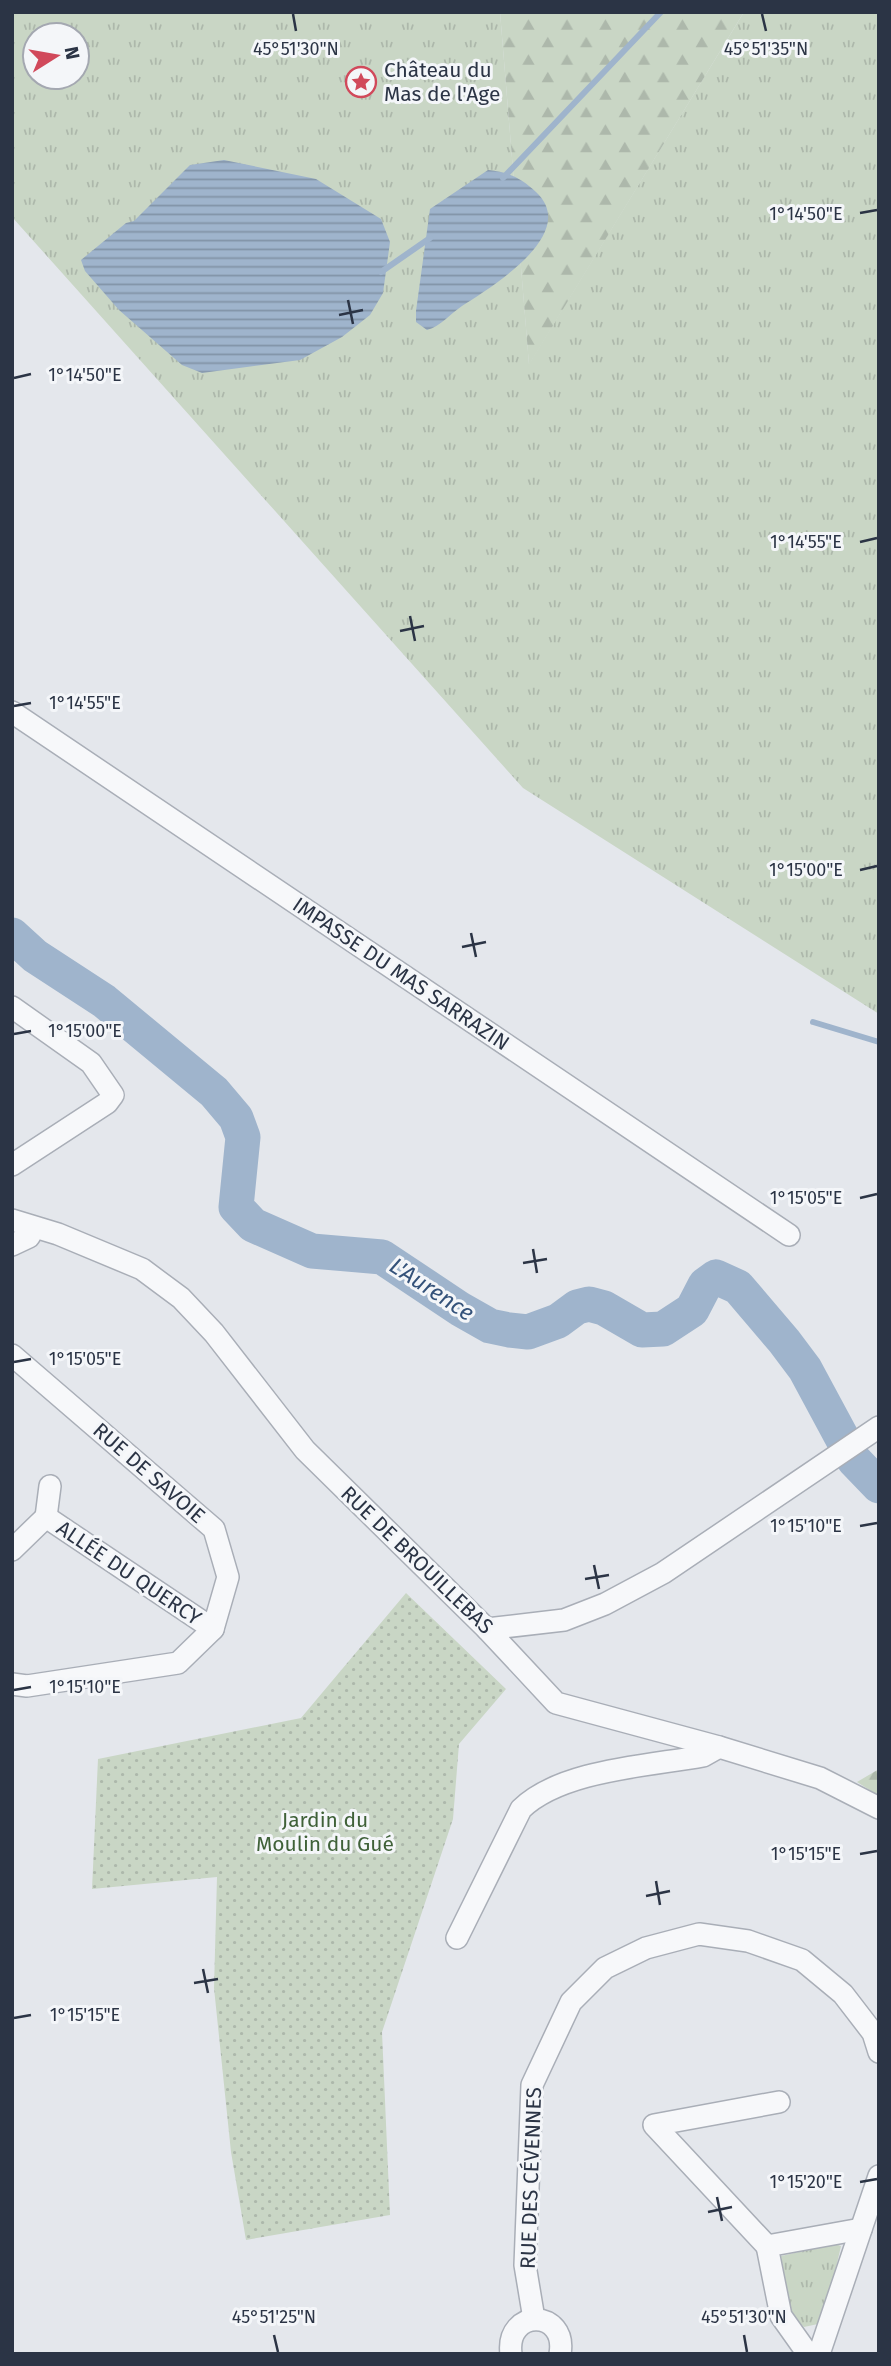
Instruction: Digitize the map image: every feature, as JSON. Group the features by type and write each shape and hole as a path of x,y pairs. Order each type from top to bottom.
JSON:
{"street":[{"name":"IMPASSE DU MAS SARRAZIN","path":"12,712 789,1236"},
{"path":"12,1007 91,1063 113,1095 107,1104 12,1165"},
{"name":"RUE DE BROUILLEBAS","path":"12,1220 58,1234 142,1269 181,1298 214,1333 305,1450 487,1629 556,1703 719,1747 820,1778 879,1808"},
{"path":"12,1245 29,1237 34,1228"},
{"name":"RUE DE SAVOIE","path":"12,1355 214,1529 228,1577 213,1629 178,1663 20,1685 12,1705"},
{"path":"487,1629 564,1620 604,1604 663,1573 879,1427"},
{"name":"ALLÉE DU QUERCY","path":"12,1550 46,1517 50,1486"},
{"name":"ALLÉE DU QUERCY","path":"46,1517 213,1629"},
{"path":"457,1938 521,1809 535,1795 563,1782 703,1756 719,1747"},
{"name":"RUE DES CÉVENNES","path":"534,2319 525,2265 532,2085 571,2002 605,1968 646,1948 699,1934 748,1941 802,1960 842,1994 873,2033 879,2052"},
{"path":"779,2102 654,2125 766,2246 781,2316 808,2354"},
{"path":"819,2354 879,2176"},
{"path":"766,2246 861,2229"},
{"path":"511,2354 509,2341 519,2325 534,2319 550,2323 560,2336 560,2354"}],"green space":[{"path":"12,12 500,12 529,364 744,12 879,12 879,1014 523,788 12,217"},
{"path":"500,12 744,12 529,365"},
{"name":"Jardin du Moulin du Gué","path":"406,1593 506,1689 459,1744 453,1819 382,2032 390,2215 246,2240 231,2152 214,1988 217,1877 92,1889 98,1759 301,1718"},
{"path":"879,1769 879,1796 857,1782"},
{"path":"835,2244 841,2246 827,2307 818,2324 804,2327 791,2315 781,2256"}],"water":[{"path":"224,160 316,179 381,219 390,242 383,293 370,315 342,337 300,360 202,373 182,365 119,310 85,271 81,260 126,223 134,221 190,165"},
{"path":"488,170 514,176 536,192 547,208 547,224 540,241 511,272 441,323 427,330 416,322 416,311 430,209"},
{"path":"12,927 23,938 111,994 230,1095 251,1126 251,1177 245,1207 249,1213 283,1227 316,1246 332,1248 367,1245 385,1248 415,1266 476,1312 507,1324 530,1322 576,1301 587,1299 605,1304 633,1319 658,1324 687,1307 696,1285 705,1274 727,1267 791,1336 815,1369 849,1429 840,1434 787,1344 751,1300 733,1285 716,1277 705,1286 692,1310 663,1329 642,1330 604,1308 589,1304 577,1307 558,1321 528,1332 509,1330 490,1326 460,1309 382,1257 312,1251 253,1225 236,1207 243,1137 236,1118 214,1092 104,1001 35,956 12,935"},
{"path":"862,1455 879,1474 879,1497 848,1465"}],"waterway":[{"path":"503,178 661,12"},
{"path":"381,272 430,238"},
{"name":"L'Aurence","path":"12,935 35,956 104,1001 214,1092 236,1118 243,1137 236,1207 253,1225 312,1251 382,1257 460,1309 490,1326 509,1330 528,1332 558,1321 577,1307 589,1304 604,1308 642,1330 663,1329 692,1310 705,1285 716,1277 738,1287 784,1341 805,1369 854,1460 879,1486"},
{"path":"813,1022 879,1042"}],"place":[{"name":"Château du Mas de l'Age","path":"361,82"}]}
